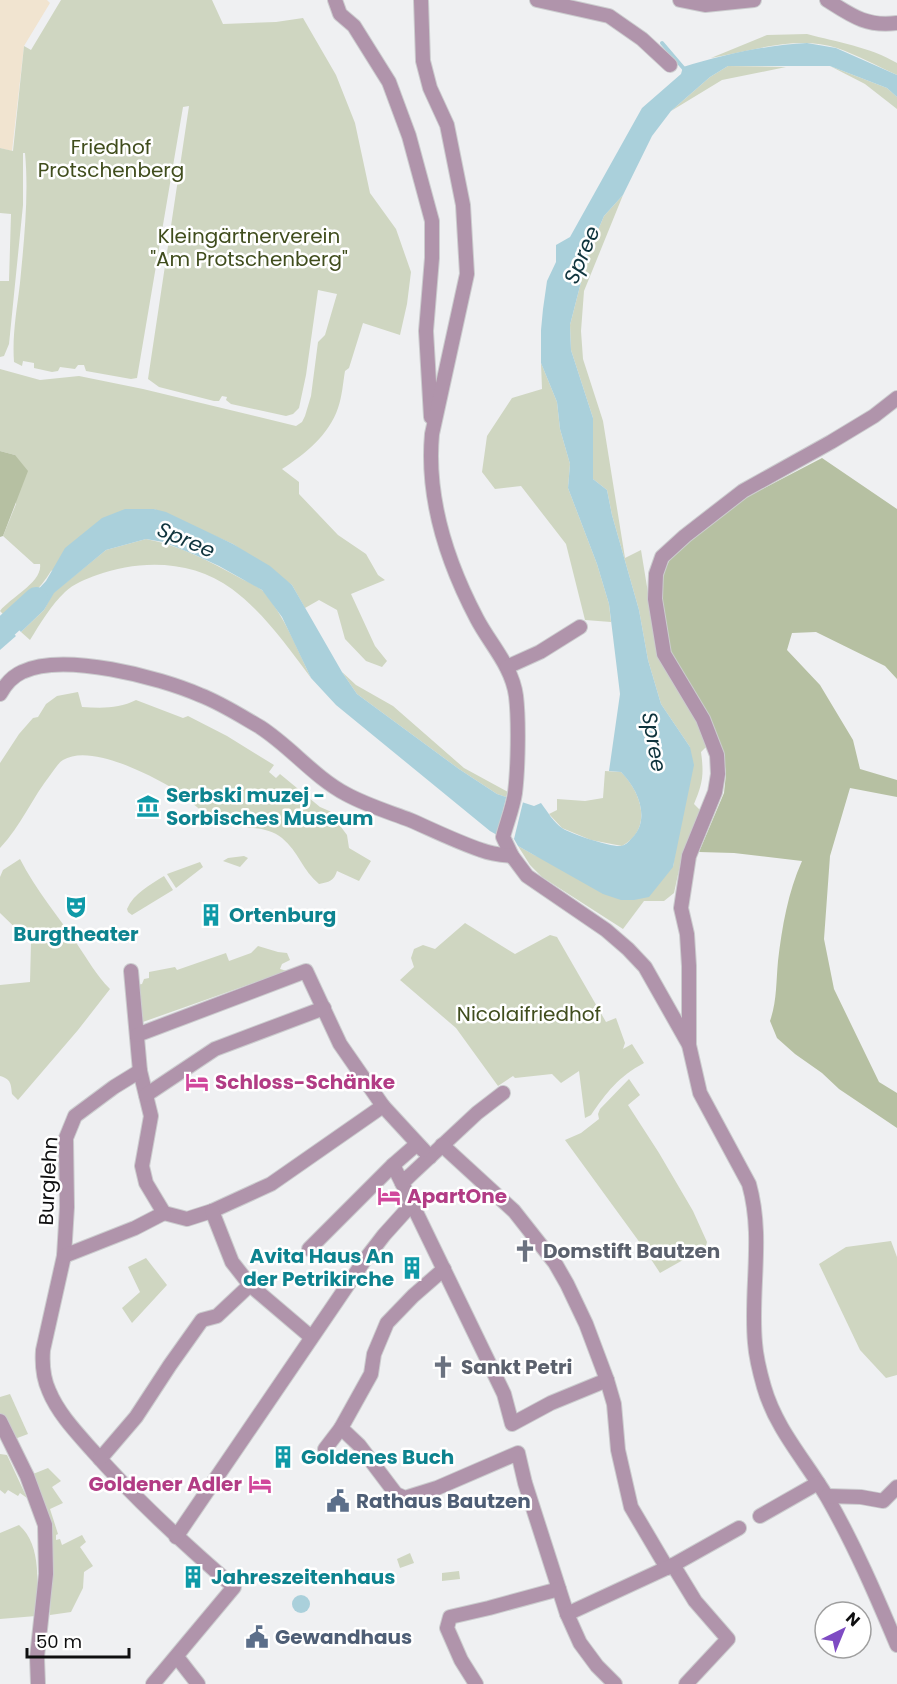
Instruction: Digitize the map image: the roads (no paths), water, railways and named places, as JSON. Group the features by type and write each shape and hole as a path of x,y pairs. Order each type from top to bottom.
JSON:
{"street":[{"path":"335,0 340,14 354,27 389,82 409,136 432,221 432,258 426,331 432,434"},
{"path":"420,0 423,61 430,88 447,125 464,206 467,274 432,434 431,470 435,503 447,553 478,621 507,667 516,695 515,793 503,837 512,856 527,876 606,930 645,967 689,1045"},
{"path":"537,0 609,16 634,33 670,65"},
{"path":"680,0 705,5 754,0"},
{"path":"827,0 861,21 880,25 897,23"},
{"path":"897,398 874,416 743,491 685,536 662,557 656,574 655,599 664,654 704,719 717,755 718,774 715,792 689,856 681,908 687,934 690,966 689,1045 700,1093 750,1184 754,1201 758,1228 755,1341 764,1387 786,1436 826,1496 871,1585 897,1645"},
{"path":"507,667 540,652 580,627"},
{"path":"0,694 6,684 21,672 39,667 108,668 142,675 200,695 262,728 289,748 316,774 346,794 483,851 512,856"},
{"path":"137,1035 306,971 340,1044 383,1106 430,1157"},
{"path":"131,974 140,1071 151,1116 142,1166 146,1183 164,1213"},
{"path":"146,1095 215,1049 324,1008"},
{"name":"Burglehn","path":"140,1071 75,1116 66,1138 67,1207 64,1256 43,1350 42,1366 49,1391 65,1418 100,1459 176,1537 234,1587 177,1657"},
{"path":"503,1093 402,1183 504,1395 512,1424 551,1402 607,1380"},
{"path":"64,1256 135,1228 164,1213 187,1219 212,1211 271,1184 383,1106"},
{"path":"442,1145 514,1211 555,1263 586,1324 607,1380 614,1404 618,1450 631,1507 695,1601 729,1639 686,1684"},
{"path":"309,1249 393,1165"},
{"path":"176,1537 311,1337 384,1234 411,1205"},
{"path":"212,1211 232,1262 250,1284 311,1337"},
{"path":"325,1449 341,1428 371,1374 374,1354 387,1323 444,1269"},
{"path":"100,1459 136,1418 202,1320 217,1316 250,1284"},
{"path":"0,1421 27,1476 45,1525 46,1574 37,1657 38,1684"},
{"path":"341,1428 359,1445 396,1494 402,1498 437,1488 518,1453 525,1483 567,1614 580,1643 615,1684"},
{"path":"760,1516 818,1482"},
{"path":"826,1496 861,1497 883,1501 897,1487"},
{"path":"567,1614 670,1567 739,1528"},
{"path":"476,1684 461,1660 447,1628 450,1617 559,1589"},
{"path":"153,1684 177,1657 198,1684"}],"water":[{"path":"807,43 836,48 897,75 897,97 887,88 830,66 728,66 710,77 671,111 652,136 623,195 604,216 589,251 570,325 571,350 593,418 593,479 607,490 639,610 648,660 661,704 690,747 694,765 673,867 649,897 621,900 603,894 518,846 514,839 490,831 336,705 311,678 282,617 262,590 193,554 163,542 146,539 106,550 54,593 44,610 21,632 5,616 32,596 46,581 65,548 102,518 125,509 154,509 166,512 233,544 270,566 292,585 357,694 459,769 497,794 534,806 541,803 556,823 567,831 608,844 621,846 627,843 638,830 641,822 640,804 633,787 621,772 609,771 620,694 609,604 597,564 568,488 570,464 560,429 557,402 541,363 541,330 547,281 556,262 556,245 570,237 642,108 681,74 683,67 744,51"},
{"path":"0,621 16,636 0,650"},
{"path":"297,1595 305,1595 310,1600 308,1611 297,1613 292,1608 292,1600"}],"waterway":[{"path":"662,43 685,70"},
{"name":"Spree","path":"0,632 36,599"}],"place":[{"name":"Serbski muzej - Sorbisches Museum","path":"148,806"},
{"name":"Burgtheater","path":"76,907"},
{"name":"Ortenburg","path":"211,915"},
{"name":"Schloss-Schänke","path":"197,1082"},
{"name":"ApartOne","path":"389,1196"},
{"name":"Domstift Bautzen","path":"525,1251"},
{"name":"Avita Haus An der Petrikirche","path":"412,1268"},
{"name":"Sankt Petri","path":"443,1367"},
{"name":"Goldenes Buch","path":"283,1457"},
{"name":"Goldener Adler","path":"260,1484"},
{"name":"Rathaus Bautzen","path":"338,1501"},
{"name":"Jahreszeitenhaus","path":"193,1577"},
{"name":"Gewandhaus","path":"257,1637"}],"park label":[{"name":"Friedhof Protschenberg","path":"111,158"},
{"name":"Kleingärtnerverein \"Am Protschenberg\"","path":"249,248"},
{"name":"Nicolaifriedhof","path":"529,1014"}]}
